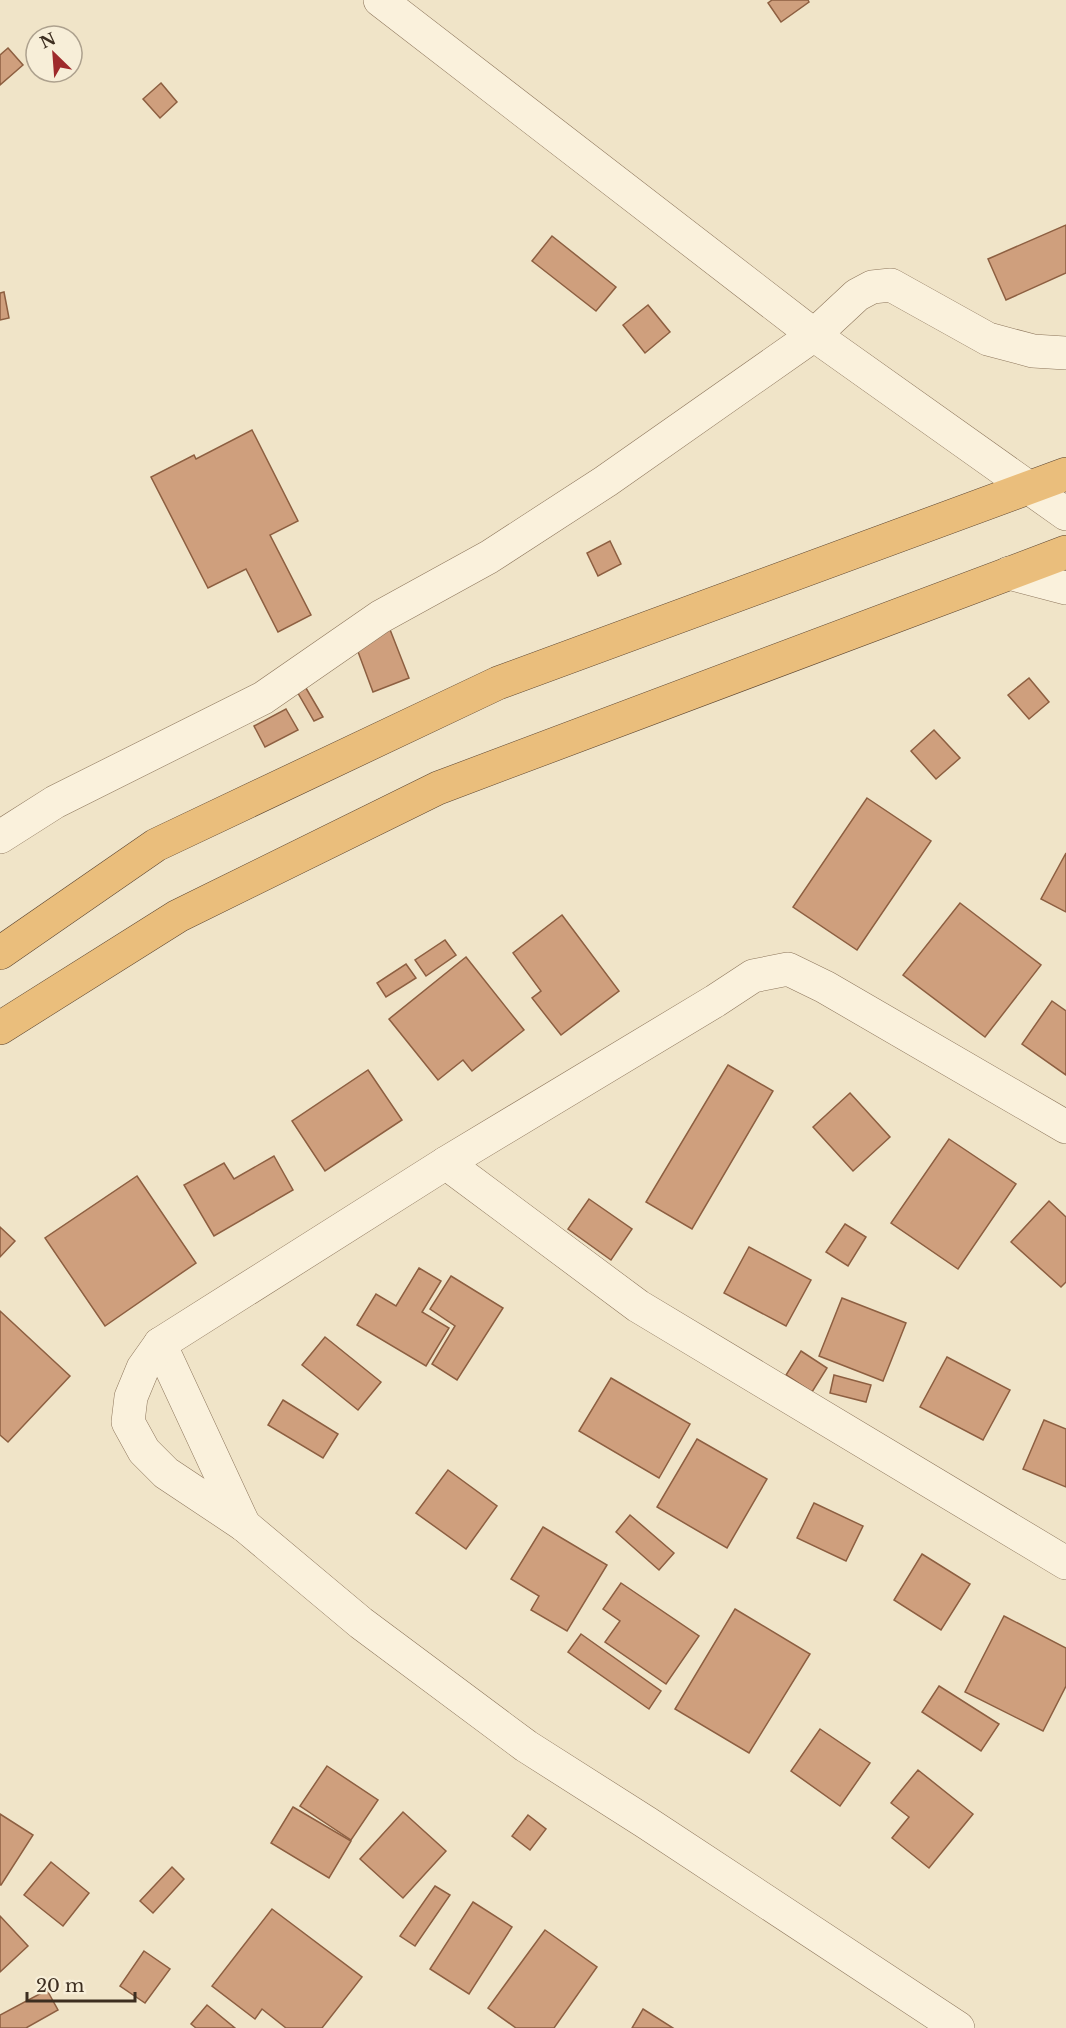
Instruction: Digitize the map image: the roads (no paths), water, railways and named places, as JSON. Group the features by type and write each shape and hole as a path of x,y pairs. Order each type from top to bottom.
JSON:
{"highway":[{"path":"0,953 156,845 498,683 1066,474"},
{"path":"0,1028 178,916 438,788 1066,552"}],"street":[{"path":"380,0 814,335 1066,514"},
{"path":"0,837 55,802 263,698 380,617 489,557 596,487 814,335 857,295 872,287 891,285 988,339 1033,351 1066,353"},
{"path":"1009,573 1066,588"},
{"path":"958,2028 526,1746 361,1623 244,1525 166,1473 144,1451 128,1422 130,1397 143,1368 160,1344 446,1163 753,976 788,969 825,987 1066,1127"},
{"path":"446,1163 638,1306 1066,1563"},
{"path":"160,1344 244,1525"}]}
